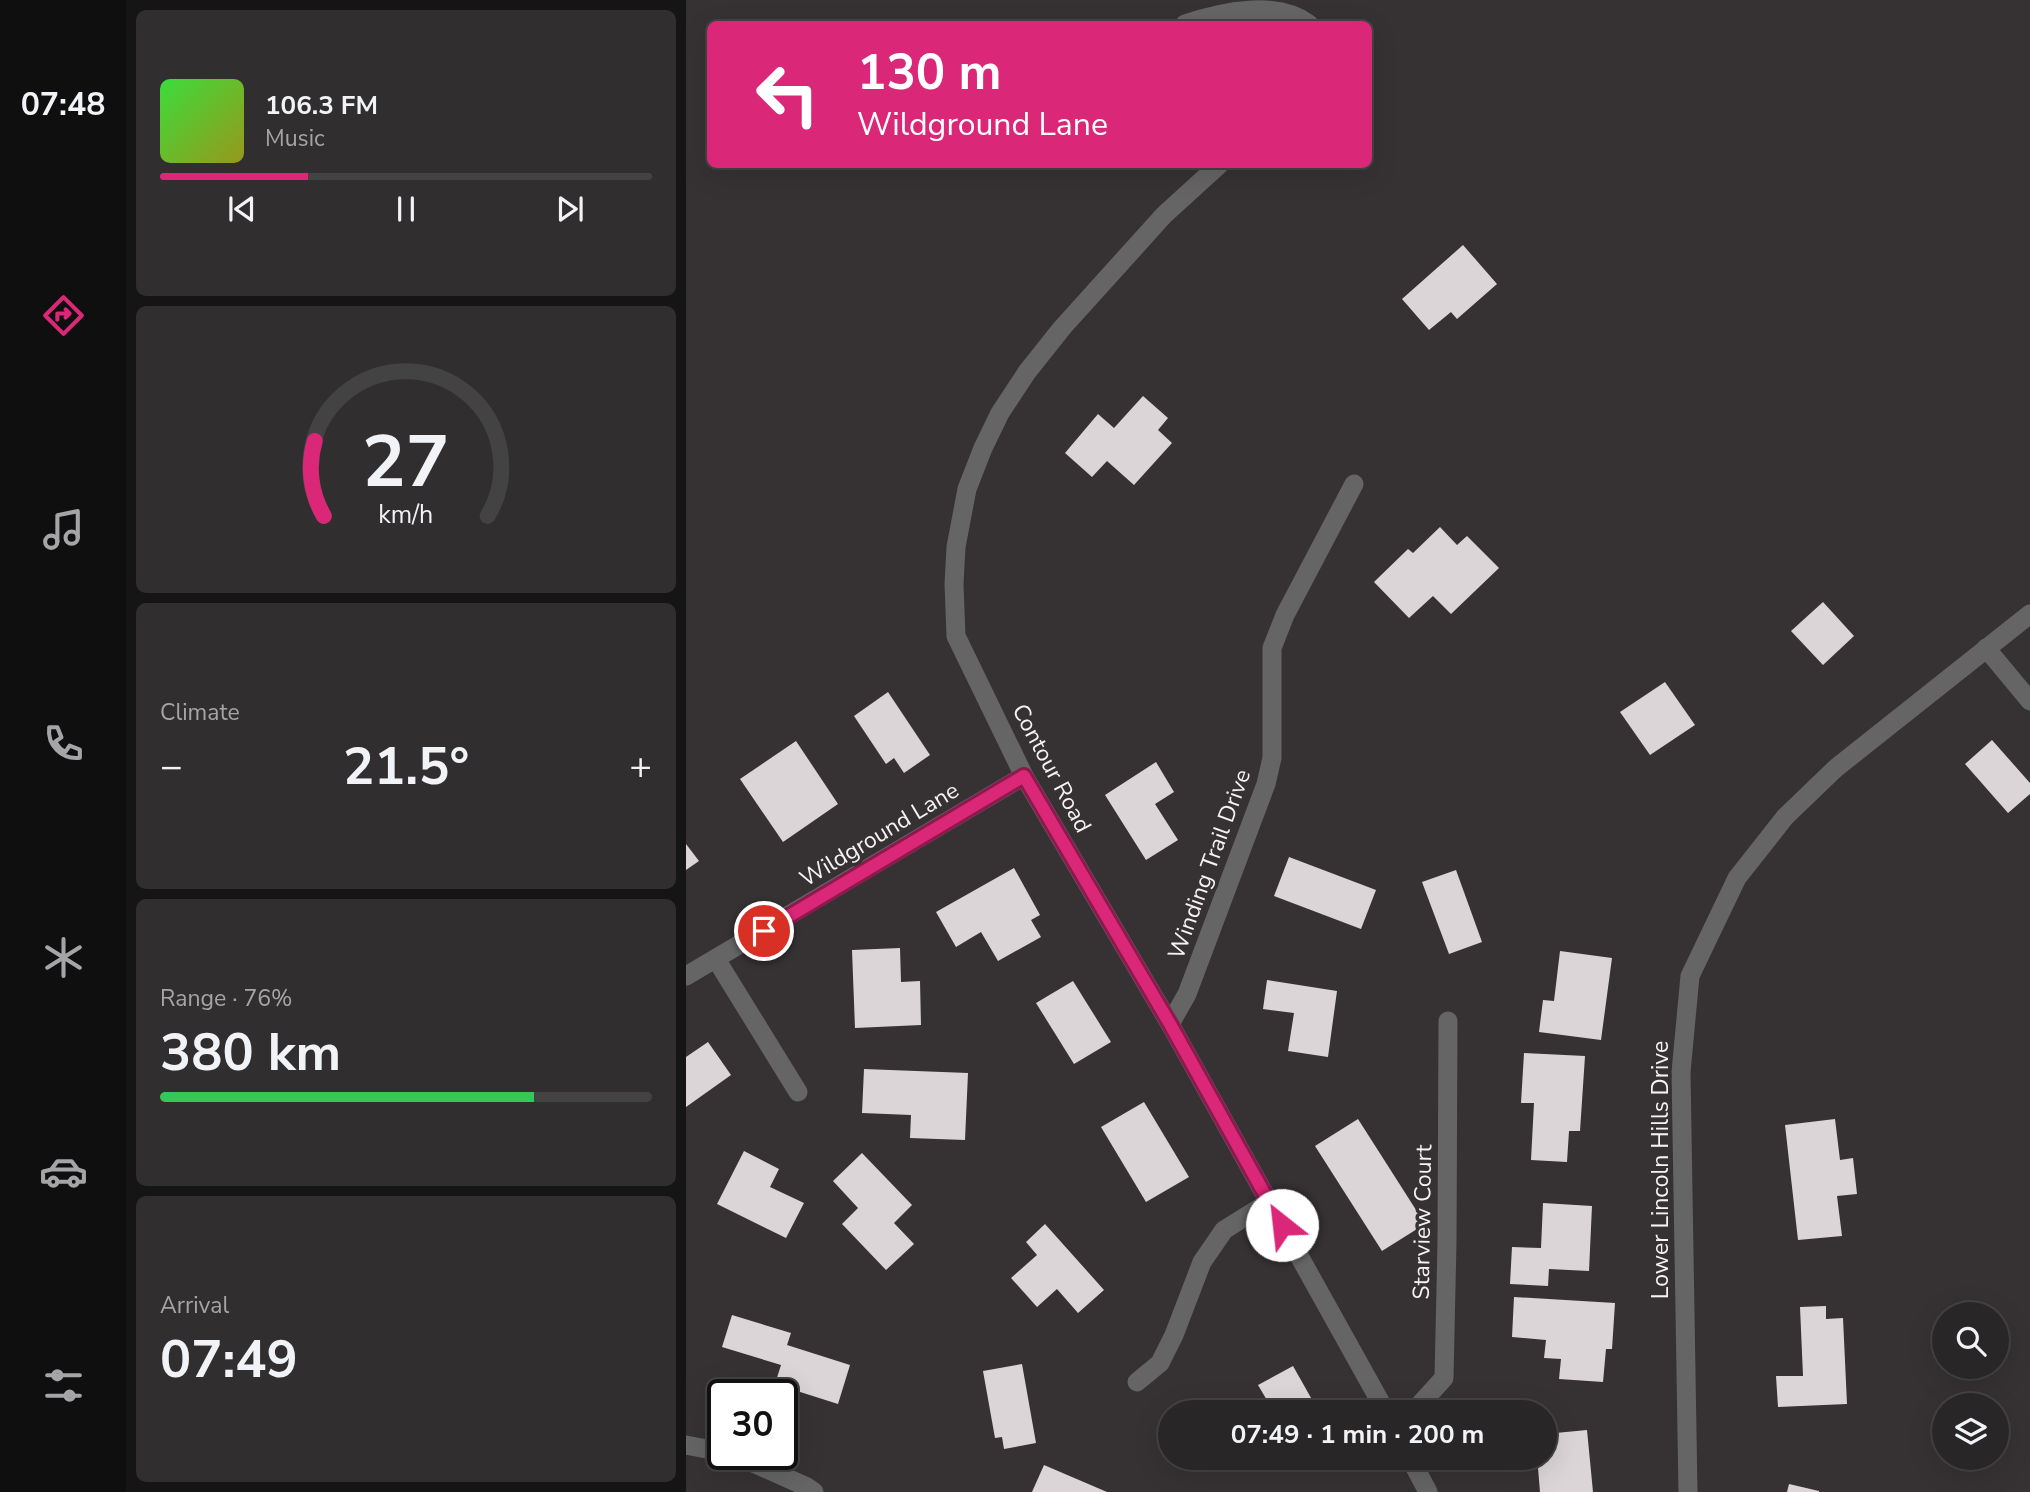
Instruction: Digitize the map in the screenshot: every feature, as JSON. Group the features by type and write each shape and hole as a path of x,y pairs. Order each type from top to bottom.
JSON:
{"street":[{"path":"1194,21 1236,7 1273,5 1300,13 1307,21"},
{"name":"Contour Road","path":"1216,168 1164,215 1062,328 1035,361 1000,414 967,489 956,547 956,636 1024,776 1170,1024 1378,1400"},
{"name":"Winding Trail Drive","path":"1170,1024 1187,994 1266,784 1272,758 1272,648 1285,614 1354,484"},
{"name":"Lower Lincoln Hills Drive","path":"1688,1492 1681,1072 1689,976 1737,878 1785,817 1836,768 2030,614"},
{"path":"1986,648 2030,701"},
{"name":"Wildground Lane","path":"686,976 1024,776"},
{"path":"716,959 798,1092"},
{"name":"Starview Court","path":"1424,1400 1444,1378 1448,1021"},
{"path":"1137,1382 1160,1363 1174,1335 1202,1262 1224,1230 1269,1202"},
{"path":"686,1445 707,1449"},
{"path":"769,1470 814,1492"},
{"path":"1416,1470 1428,1492"}],"building":[{"path":"1463,245 1497,284 1457,319 1451,312 1429,330 1402,299"},
{"path":"1143,396 1168,418 1158,430 1172,443 1134,485 1107,461 1092,477 1065,453 1098,414 1114,428"},
{"path":"1440,527 1457,545 1467,536 1499,568 1451,614 1433,596 1409,618 1374,582 1408,549 1413,553"},
{"path":"1823,602 1854,636 1823,665 1791,631"},
{"path":"1665,682 1695,725 1650,755 1620,712"},
{"path":"888,692 930,755 904,773 894,758 886,764 854,716"},
{"path":"1992,740 2030,783 2030,794 2008,813 1965,764"},
{"path":"796,741 838,804 783,842 740,779"},
{"path":"1156,762 1174,792 1155,804 1178,840 1146,860 1105,795"},
{"path":"686,844 699,861 686,870"},
{"path":"1289,857 1376,890 1361,929 1274,896"},
{"path":"1014,868 1040,915 1031,920 1041,937 998,961 981,932 956,947 936,912"},
{"path":"1456,870 1482,942 1449,954 1422,882"},
{"path":"900,948 901,982 920,981 921,1025 855,1028 852,950"},
{"path":"1560,951 1612,958 1601,1040 1539,1032 1543,1000 1554,1001"},
{"path":"1267,980 1337,991 1328,1057 1288,1051 1294,1013 1263,1009"},
{"path":"1073,981 1111,1042 1074,1064 1036,1003"},
{"path":"708,1042 731,1075 686,1107 686,1057"},
{"path":"1524,1053 1585,1056 1580,1131 1569,1131 1567,1162 1531,1160 1534,1103 1521,1103"},
{"path":"864,1069 968,1073 965,1140 910,1138 911,1115 862,1113"},
{"path":"1144,1102 1189,1177 1146,1202 1101,1127"},
{"path":"1358,1119 1425,1224 1382,1251 1315,1146"},
{"path":"1835,1119 1840,1160 1853,1158 1857,1194 1837,1196 1842,1236 1798,1240 1785,1125"},
{"path":"744,1151 779,1169 770,1187 804,1203 786,1238 717,1204"},
{"path":"862,1153 912,1205 894,1223 914,1244 886,1270 842,1224 858,1208 833,1181"},
{"path":"1543,1203 1592,1206 1589,1271 1549,1269 1548,1286 1510,1284 1512,1247 1541,1248"},
{"path":"1045,1224 1104,1290 1078,1313 1057,1289 1037,1307 1011,1278 1037,1255 1026,1242"},
{"path":"1514,1297 1615,1303 1612,1349 1606,1349 1603,1382 1559,1379 1561,1359 1544,1358 1546,1340 1512,1337"},
{"path":"1826,1306 1826,1319 1843,1318 1847,1404 1778,1407 1776,1376 1803,1376 1800,1307"},
{"path":"732,1315 791,1333 787,1345 850,1365 838,1404 798,1391 798,1379 777,1379 781,1365 722,1347"},
{"path":"1022,1364 1036,1443 1004,1449 1002,1437 995,1438 983,1371"},
{"path":"1293,1366 1312,1400 1267,1400 1258,1385"},
{"path":"1587,1430 1593,1492 1540,1492 1538,1470 1557,1470 1557,1433"},
{"path":"1044,1465 1107,1492 1032,1492"},
{"path":"1789,1484 1819,1491 1819,1492 1787,1492"}],"route":[{"path":"764,931 1024,776 1170,1024 1282,1225"}]}
